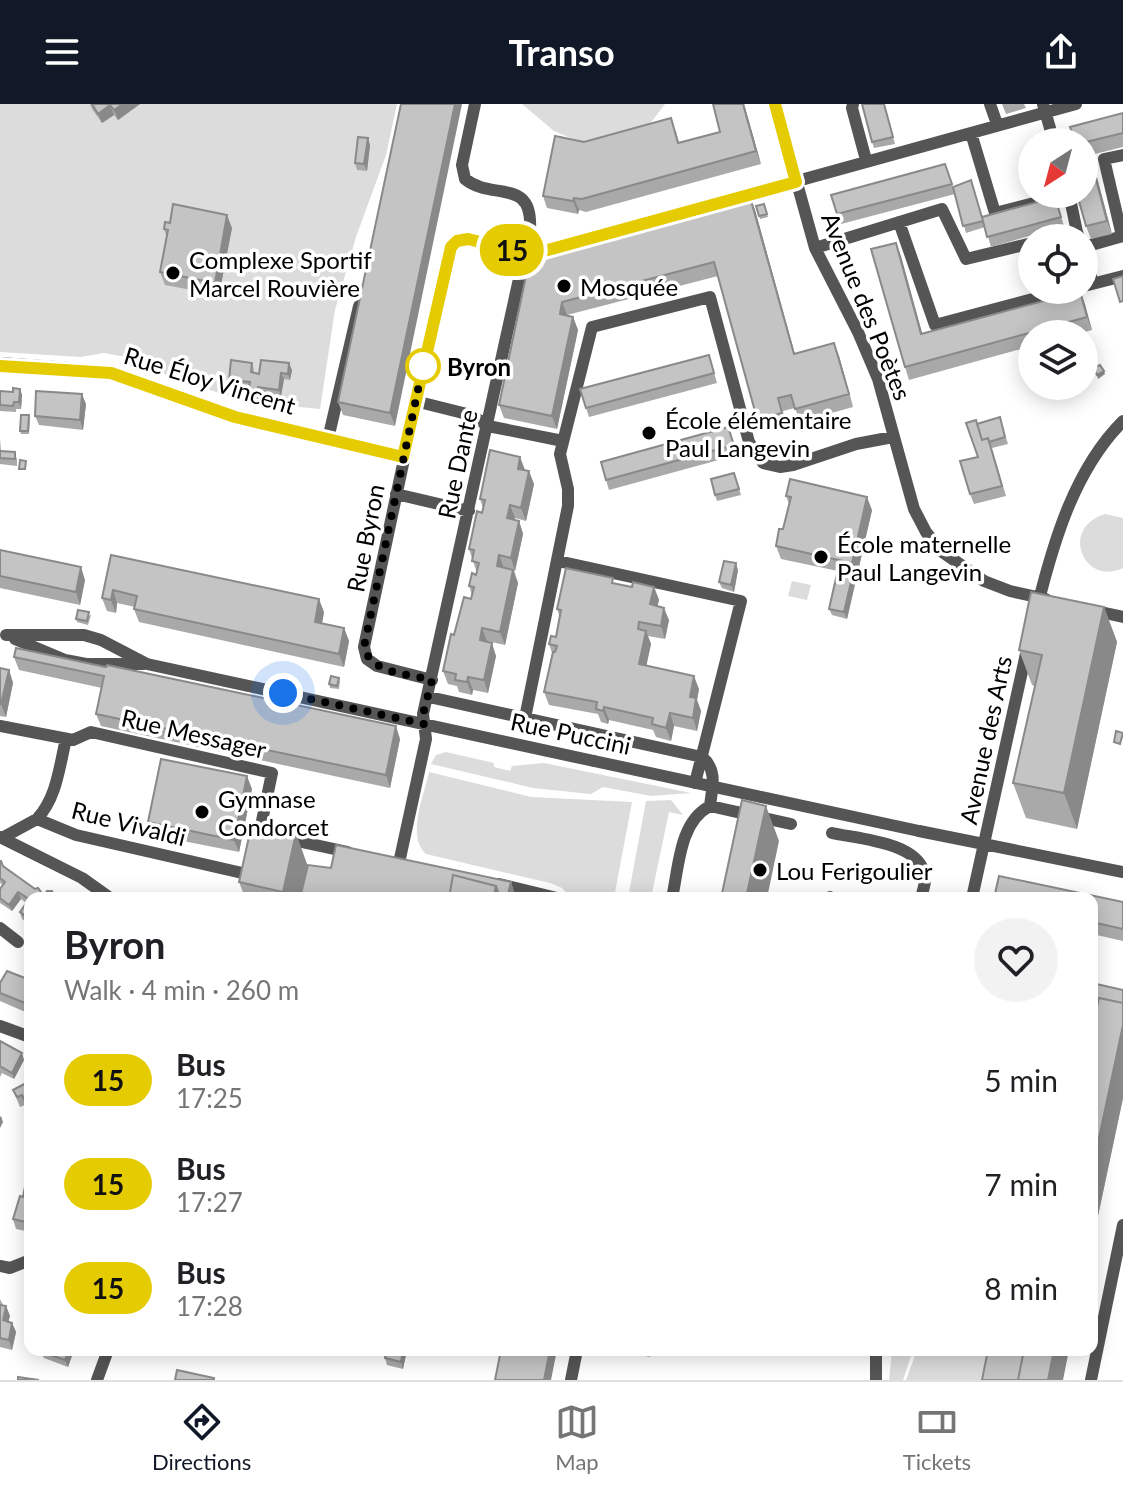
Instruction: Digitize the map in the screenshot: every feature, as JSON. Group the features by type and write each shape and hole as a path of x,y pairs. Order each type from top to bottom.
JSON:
{"street":[{"name":"Rue Dante","path":"399,863 424,747 423,714 488,426 531,214 524,200 512,193 471,183 462,172 475,104"},
{"name":"Avenue des Poètes","path":"775,104 815,248 878,379 914,509 926,532 941,551 984,581 1054,601"},
{"path":"853,104 866,160"},
{"path":"990,104 997,124"},
{"path":"525,253 562,247 796,182 971,133 1044,108 1076,104"},
{"path":"1044,108 1050,128"},
{"path":"971,133 995,213 1018,207"},
{"path":"1098,243 1123,236 1104,159 1123,155"},
{"path":"815,248 942,209 966,259 1018,246"},
{"path":"899,222 935,325 1018,303"},
{"name":"Rue Byron","path":"432,680 377,666 367,659 364,647 415,401 451,247 457,241 468,239 525,253"},
{"path":"1098,282 1123,276"},
{"path":"525,718 568,506 568,489 560,454 592,327 710,297 749,442 763,463 780,467 793,465 856,444 893,437"},
{"path":"328,439 360,300"},
{"name":"Rue Éloy Vincent","path":"0,365 111,373 235,417 403,457"},
{"path":"415,401 471,415 488,426 563,441"},
{"name":"Avenue des Arts","path":"974,892 1046,569 1075,491 1103,444 1123,421"},
{"path":"396,494 469,511"},
{"path":"558,561 741,601 695,783"},
{"path":"1076,606 1123,617"},
{"name":"Rue Puccini","path":"3,634 65,660 86,664 147,664 985,846 1123,872"},
{"name":"Rue Puccini","path":"3,634 84,635 101,640 147,664"},
{"path":"429,697 702,757 709,762 713,775 710,806"},
{"name":"Rue Messager","path":"0,726 73,740 91,732 272,773 257,847"},
{"path":"37,819 48,807 54,793 66,739"},
{"path":"673,892 689,825 700,811 710,806 791,824"},
{"name":"Rue Vivaldi","path":"1,837 37,819 76,835 250,881 254,861"},
{"path":"260,833 368,856"},
{"path":"832,833 898,847 915,857 924,872 922,892"},
{"path":"1,837 82,878 102,892"},
{"path":"383,860 414,866"},
{"path":"487,882 531,892"},
{"path":"0,928 18,942"},
{"path":"0,1026 24,1035"},
{"path":"1098,1346 1123,1225"},
{"path":"0,1266 10,1268 24,1262"},
{"path":"97,1380 106,1356"},
{"path":"571,1380 576,1356"},
{"path":"876,1356 876,1380"},
{"path":"1091,1380 1096,1356"}],"shaded area":[{"name":"Complexe Sportif Marcel Rouvière","path":"0,104 397,104 386,155 356,237 335,310 320,409 259,403 219,393 129,362 126,357 104,353 81,357 0,352"},
{"path":"522,104 665,104 646,129 592,144 554,131"},
{"path":"1105,514 1123,518 1123,568 1109,572 1097,570 1088,563 1080,542 1083,531 1091,521"},
{"path":"792,581 811,585 807,600 788,596"},
{"path":"446,752 494,763 494,767 510,771 512,766 544,763 691,793 651,796 603,787 591,794 533,788 431,764 436,755"},
{"path":"429,772 531,797 632,802 615,892 566,892 550,883 426,854 417,837"},
{"path":"671,800 683,815 669,812 652,892 629,892 646,801"},
{"path":"891,1356 911,1356 903,1380 889,1380"},
{"path":"915,1356 995,1356 990,1380 906,1380"}],"building":[{"path":"92,104 123,104 114,110 110,105 98,114"},
{"path":"401,104 455,104 390,413 338,402"},
{"path":"713,104 743,104 756,151 582,199 574,198 573,201 543,196 555,136 584,142 671,118 678,143 720,132"},
{"path":"862,104 884,104 893,137 872,142"},
{"path":"1123,113 1123,133 1098,139 1098,128 1070,127"},
{"path":"358,137 368,138 364,164 355,163"},
{"path":"945,164 952,184 837,214 831,195"},
{"path":"971,180 983,221 963,226 953,187"},
{"path":"1098,187 1107,221 1085,224 1081,208 1098,208"},
{"path":"750,197 794,354 834,343 849,394 795,409 791,395 778,398 782,413 762,418 756,415 714,262 562,302 560,314 573,317 552,416 499,405 530,257"},
{"path":"173,204 227,215 215,283 160,272 168,230 164,229 165,222 170,223"},
{"path":"764,204 767,214 759,216 756,206"},
{"path":"1018,207 1058,208 1061,217 1035,224 1018,224 1018,229 987,237 982,217"},
{"path":"896,243 921,334 1032,304 1084,304 1087,317 1076,320 1018,320 1018,336 905,367 871,249"},
{"path":"1123,276 1123,301 1120,302 1113,279"},
{"path":"709,355 714,373 586,408 580,389"},
{"path":"231,360 252,363 251,372 259,374 261,360 289,363 288,374 281,373 279,390 258,387 256,396 248,394 250,382 229,380"},
{"path":"13,388 20,389 19,402 14,402 13,406 0,405 0,391 13,392"},
{"path":"36,391 82,394 80,420 35,416"},
{"path":"21,415 29,415 28,431 20,431"},
{"path":"1000,417 1005,437 989,442 988,438 982,440 977,424"},
{"path":"976,420 982,440 988,438 1002,486 970,494 960,461 978,457 966,423"},
{"path":"728,427 734,445 606,480 601,462"},
{"path":"490,450 520,457 518,469 529,471 521,508 510,505 507,518 519,521 511,558 499,555 497,566 513,570 500,632 482,628 480,640 492,643 484,680 468,677 467,682 455,680 456,674 443,671 451,634 454,635 464,597 471,599 474,587 469,586 472,573 476,575 479,563 472,561 474,550 469,549 477,511 482,513 485,500 480,499"},
{"path":"0,451 15,452 15,459 0,458"},
{"path":"20,460 26,461 25,469 19,469"},
{"path":"734,473 739,489 715,495 711,479"},
{"path":"790,479 867,497 852,563 776,546 791,497 786,496"},
{"path":"0,550 81,567 76,592 0,576"},
{"path":"111,555 319,599 315,622 344,628 339,654 134,609 137,596 113,590 111,600 102,598"},
{"path":"724,561 736,563 731,585 719,582"},
{"path":"839,565 854,569 844,612 829,609"},
{"path":"566,568 613,578 612,583 632,587 633,582 654,587 650,604 664,608 661,626 639,622 638,629 646,631 639,664 694,676 690,697 696,698 693,718 670,713 666,728 652,724 653,718 604,707 603,711 596,709 597,702 544,692 557,646 549,644 551,636 556,637 561,610 557,609"},
{"path":"1031,592 1104,607 1064,793 1013,783 1042,655 1019,650"},
{"path":"78,610 89,612 87,621 76,619"},
{"path":"16,648 396,726 386,775 96,714 104,676 14,657"},
{"path":"0,668 9,670 1,704 0,704"},
{"path":"331,676 339,678 337,686 329,684"},
{"path":"1116,731 1123,733 1120,744 1114,742"},
{"name":"Gymnase Condorcet","path":"161,759 247,776 234,840 148,822"},
{"path":"742,800 766,806 747,892 722,892"},
{"path":"252,823 296,833 283,892 239,882"},
{"path":"336,845 511,882 508,892 498,892 496,886 453,875 450,892 301,892 308,865 331,868"},
{"path":"1,861 3,866 41,892 24,892 24,896 18,892 9,905 0,898 0,889 5,882 0,878"},
{"path":"453,875 496,886 494,892 450,892"},
{"path":"999,876 1075,892 995,892"},
{"path":"1098,897 1123,902 1123,929 1098,923"},
{"path":"7,971 24,978 24,1003 0,993 0,983"},
{"path":"1098,984 1123,990 1123,1003 1099,998 1098,1002"},
{"path":"1099,998 1123,1003 1123,1025 1098,1143"},
{"path":"0,1041 22,1053 12,1073 0,1066"},
{"path":"24,1084 24,1099 22,1095 17,1097 13,1090"},
{"path":"24,1192 24,1222 13,1219 20,1196 23,1197"},
{"path":"0,1305 6,1306 3,1320 12,1323 9,1340 0,1338"},
{"path":"385,1356 402,1356 401,1362"},
{"path":"500,1356 549,1356 544,1380 495,1380"},
{"path":"987,1356 1023,1356 1018,1380 982,1380"},
{"path":"1023,1356 1053,1356 1048,1380 1018,1380"},
{"path":"177,1370 214,1378 214,1380 175,1380"}],"bus line":[{"name":"15","path":"0,366 111,373 235,417 403,457 448,253 457,241 468,239 525,253 544,251 796,182 775,104"}],"place":[{"name":"Complexe Sportif Marcel Rouvière","path":"173,273"},
{"name":"Mosquée","path":"564,286"},
{"name":"Byron","path":"423,366"},
{"name":"École élémentaire Paul Langevin","path":"649,433"},
{"name":"École maternelle Paul Langevin","path":"821,557"},
{"name":"Gymnase Condorcet","path":"202,812"},
{"name":"Lou Ferigoulier","path":"760,870"}],"route":[{"path":"283,693 424,724 423,714 432,680 377,666 367,659 364,647 424,361 423,366"}]}
